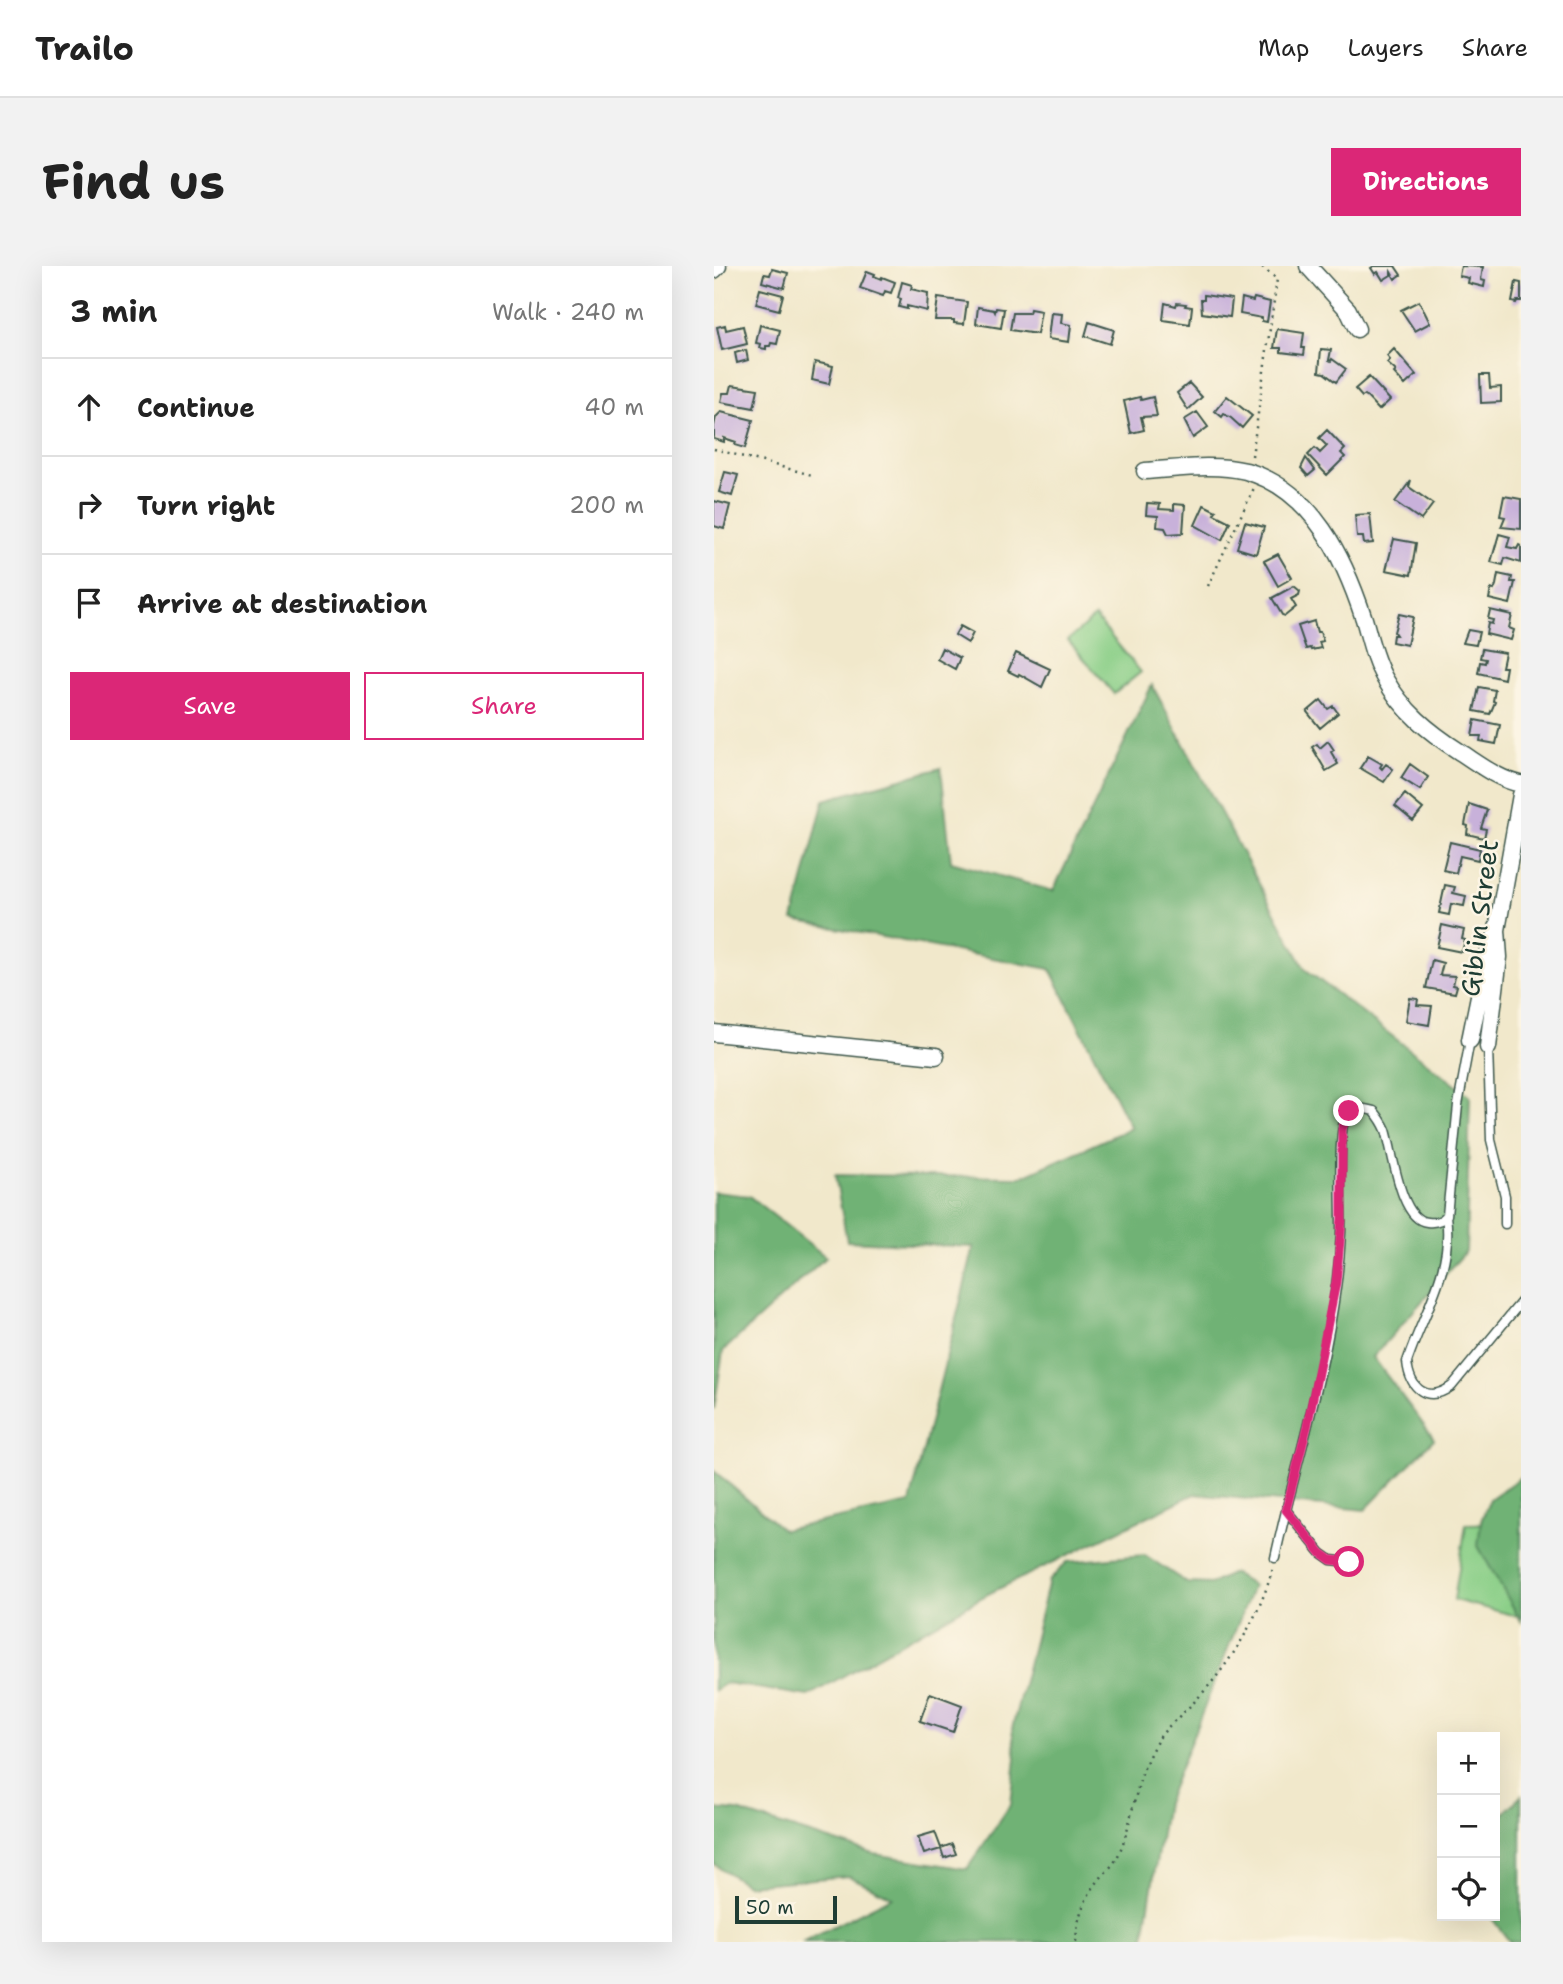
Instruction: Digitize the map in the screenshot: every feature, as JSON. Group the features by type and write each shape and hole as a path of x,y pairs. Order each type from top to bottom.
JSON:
{"street":[{"path":"714,270 718,266"},
{"path":"1308,266 1348,310 1357,329"},
{"path":"1145,471 1222,467 1255,474 1283,487 1298,500 1329,537 1353,588 1373,654 1383,676 1408,711 1425,728 1500,777 1521,784"},
{"name":"Giblin Street","path":"1488,1047 1499,957 1497,930 1521,795"},
{"path":"1470,1040 1488,952 1497,930"},
{"path":"714,1032 936,1056"}],"lane":[{"path":"1470,1040 1458,1105 1446,1216 1448,1228 1445,1259 1438,1286 1407,1362 1408,1374 1414,1385 1421,1392 1433,1395 1452,1386 1521,1302"},
{"path":"1488,1047 1491,1140 1505,1196 1505,1224"},
{"path":"1275,1558 1307,1427 1336,1282 1342,1219 1342,1129 1349,1111 1365,1108 1374,1111 1380,1118 1405,1202 1413,1216 1429,1223 1437,1222 1446,1216"},
{"path":"1286,1510 1321,1553 1331,1560 1349,1562"}],"path":[{"path":"1208,586 1255,474 1277,279 1261,266"},
{"path":"714,449 812,475"},
{"path":"1076,1942 1081,1909 1089,1893 1115,1862 1123,1843 1134,1795 1156,1743 1228,1663 1265,1594 1275,1558"}],"green space":[{"path":"1095,617 1141,672 1114,694 1068,640"},
{"path":"1152,685 1305,969 1470,1096 1466,1251 1373,1357 1434,1439 1365,1510 1194,1494 988,1594 808,1696 726,1683 714,1691 714,1471 783,1530 910,1503 974,1247 847,1241 835,1175 1021,1177 1131,1128 1050,969 793,920 824,800 941,768 951,862 1053,891"},
{"path":"714,1192 749,1196 826,1257 723,1351 714,1409"},
{"path":"1521,1477 1521,1621 1478,1546 1481,1521 1490,1499"},
{"path":"1521,1523 1521,1617 1454,1600 1466,1524"},
{"path":"1145,1555 1187,1583 1211,1584 1233,1573 1253,1586 1166,1803 1143,1942 802,1942 892,1897 849,1876 747,1885 714,1864 714,1809 737,1811 874,1854 967,1869 1011,1804 1016,1758 1012,1729 1049,1581 1067,1562"},
{"path":"1521,1796 1521,1942 1510,1942 1494,1921 1500,1921 1500,1817"}],"building":[{"path":"1395,266 1401,275 1395,279 1391,272 1391,275 1383,280 1378,272 1375,274 1371,268"},
{"path":"1461,266 1483,267 1481,280 1485,281 1484,287 1468,283 1469,278 1459,276"},
{"path":"772,269 788,273 784,288 762,282 764,274 770,275"},
{"path":"867,271 881,279 882,277 895,282 891,293 885,291 883,296 860,288"},
{"path":"902,282 912,285 911,289 928,293 927,311 907,306 907,309 899,307"},
{"path":"1516,282 1521,283 1521,301 1516,303 1512,302"},
{"path":"760,289 783,295 779,310 756,304"},
{"path":"1204,295 1232,299 1230,317 1202,313 1201,299 1204,299"},
{"path":"938,298 967,302 964,324 954,323 954,320 935,320"},
{"path":"1242,298 1270,302 1267,322 1262,321 1262,318 1240,314"},
{"path":"1419,301 1430,323 1415,331 1401,310"},
{"path":"1165,303 1192,307 1190,324 1163,320"},
{"path":"978,307 995,312 996,308 1004,309 1001,328 976,324"},
{"path":"1030,309 1041,311 1037,334 1010,330 1013,313 1029,313"},
{"path":"1051,313 1062,314 1061,323 1071,325 1069,342 1048,339"},
{"path":"1089,322 1114,330 1110,344 1085,336"},
{"path":"725,325 726,330 743,326 747,344 722,350 717,327"},
{"path":"760,325 780,330 777,344 771,343 766,349 760,348 761,344 756,343"},
{"path":"1277,329 1304,333 1304,355 1281,352 1281,348 1274,348"},
{"path":"1321,349 1331,350 1329,360 1332,359 1346,369 1336,382 1319,372"},
{"path":"1394,349 1416,375 1405,385 1387,363 1390,360 1387,356"},
{"path":"746,350 748,360 737,363 735,353"},
{"path":"815,362 833,366 829,384 812,380"},
{"path":"1480,375 1489,375 1490,388 1501,387 1501,402 1481,403"},
{"path":"1369,377 1390,400 1379,410 1355,389"},
{"path":"1189,383 1202,397 1188,410 1177,393"},
{"path":"732,385 758,389 754,408 721,402 723,393 730,393"},
{"path":"1227,396 1252,416 1242,428 1231,418 1224,414 1222,417 1215,411"},
{"path":"1140,397 1141,400 1153,397 1157,416 1141,417 1144,430 1131,433 1124,401"},
{"path":"721,412 753,420 745,448 724,438 724,442 714,439 716,417"},
{"path":"1197,412 1208,427 1193,438 1184,420"},
{"path":"1327,430 1345,449 1341,453 1345,457 1327,475 1308,455 1315,448 1320,453 1327,446 1319,438"},
{"path":"1306,458 1315,470 1308,476 1301,468"},
{"path":"725,472 738,475 732,496 719,492"},
{"path":"1411,480 1409,487 1433,504 1421,520 1395,502"},
{"path":"1504,496 1521,499 1521,529 1501,527 1505,517 1500,516"},
{"path":"714,501 730,505 724,529 714,526"},
{"path":"1147,503 1160,504 1159,509 1174,510 1174,504 1185,505 1183,533 1168,534 1165,528 1157,527 1158,516 1146,515"},
{"path":"1204,505 1230,522 1222,540 1195,525"},
{"path":"1370,514 1373,543 1364,544 1363,537 1357,537 1355,515"},
{"path":"1245,522 1264,527 1256,554 1237,548"},
{"path":"1499,534 1510,537 1507,547 1517,549 1521,546 1521,563 1505,558 1503,565 1491,562"},
{"path":"1394,539 1416,543 1411,575 1386,570"},
{"path":"1278,554 1292,578 1278,586 1264,561"},
{"path":"1498,574 1512,577 1511,582 1515,582 1510,604 1489,599"},
{"path":"1294,586 1300,591 1299,595 1291,599 1296,607 1285,616 1282,615 1272,598"},
{"path":"1490,610 1512,615 1509,628 1514,630 1511,640 1486,634 1488,623 1492,624 1493,620 1488,619"},
{"path":"1399,614 1413,617 1407,645 1392,642 1393,635 1396,635 1394,632"},
{"path":"1314,621 1323,641 1319,642 1321,648 1311,650 1306,649 1298,626"},
{"path":"960,626 973,633 968,643 955,635"},
{"path":"1468,630 1479,632 1476,645 1463,643"},
{"path":"942,648 960,658 955,669 937,659"},
{"path":"1482,649 1505,653 1502,667 1506,667 1504,679 1478,673 1480,662 1485,663 1486,659 1480,658"},
{"path":"1016,653 1050,669 1042,687 1008,671"},
{"path":"1479,687 1495,690 1495,702 1490,714 1474,711"},
{"path":"1321,700 1328,709 1333,706 1338,713 1320,728 1307,712"},
{"path":"1475,720 1500,725 1496,744 1480,741 1481,736 1472,736"},
{"path":"1328,741 1338,764 1326,771 1312,747 1317,744 1320,748"},
{"path":"1368,756 1382,764 1382,769 1386,764 1393,769 1384,782 1360,768"},
{"path":"1410,764 1428,777 1420,790 1401,778"},
{"path":"1405,794 1423,809 1413,821 1395,806"},
{"path":"1469,804 1487,810 1481,828 1486,829 1484,838 1467,834 1468,826 1465,825"},
{"path":"1450,842 1480,849 1478,860 1460,856 1456,873 1443,870"},
{"path":"1445,885 1455,887 1453,893 1466,896 1464,906 1451,904 1449,915 1439,913"},
{"path":"1442,925 1464,930 1462,952 1437,947"},
{"path":"1432,960 1443,963 1440,975 1455,976 1455,993 1426,988"},
{"path":"1410,998 1418,999 1417,1005 1432,1006 1429,1025 1406,1021"},
{"path":"930,1693 962,1705 953,1732 920,1721"},
{"path":"935,1832 941,1848 952,1844 956,1854 944,1858 941,1849 924,1854 918,1837"}],"route":[{"path":"1349,1111 1344,1118 1341,1140 1342,1219 1336,1282 1307,1427 1286,1510 1321,1553 1331,1560 1349,1562"}]}
